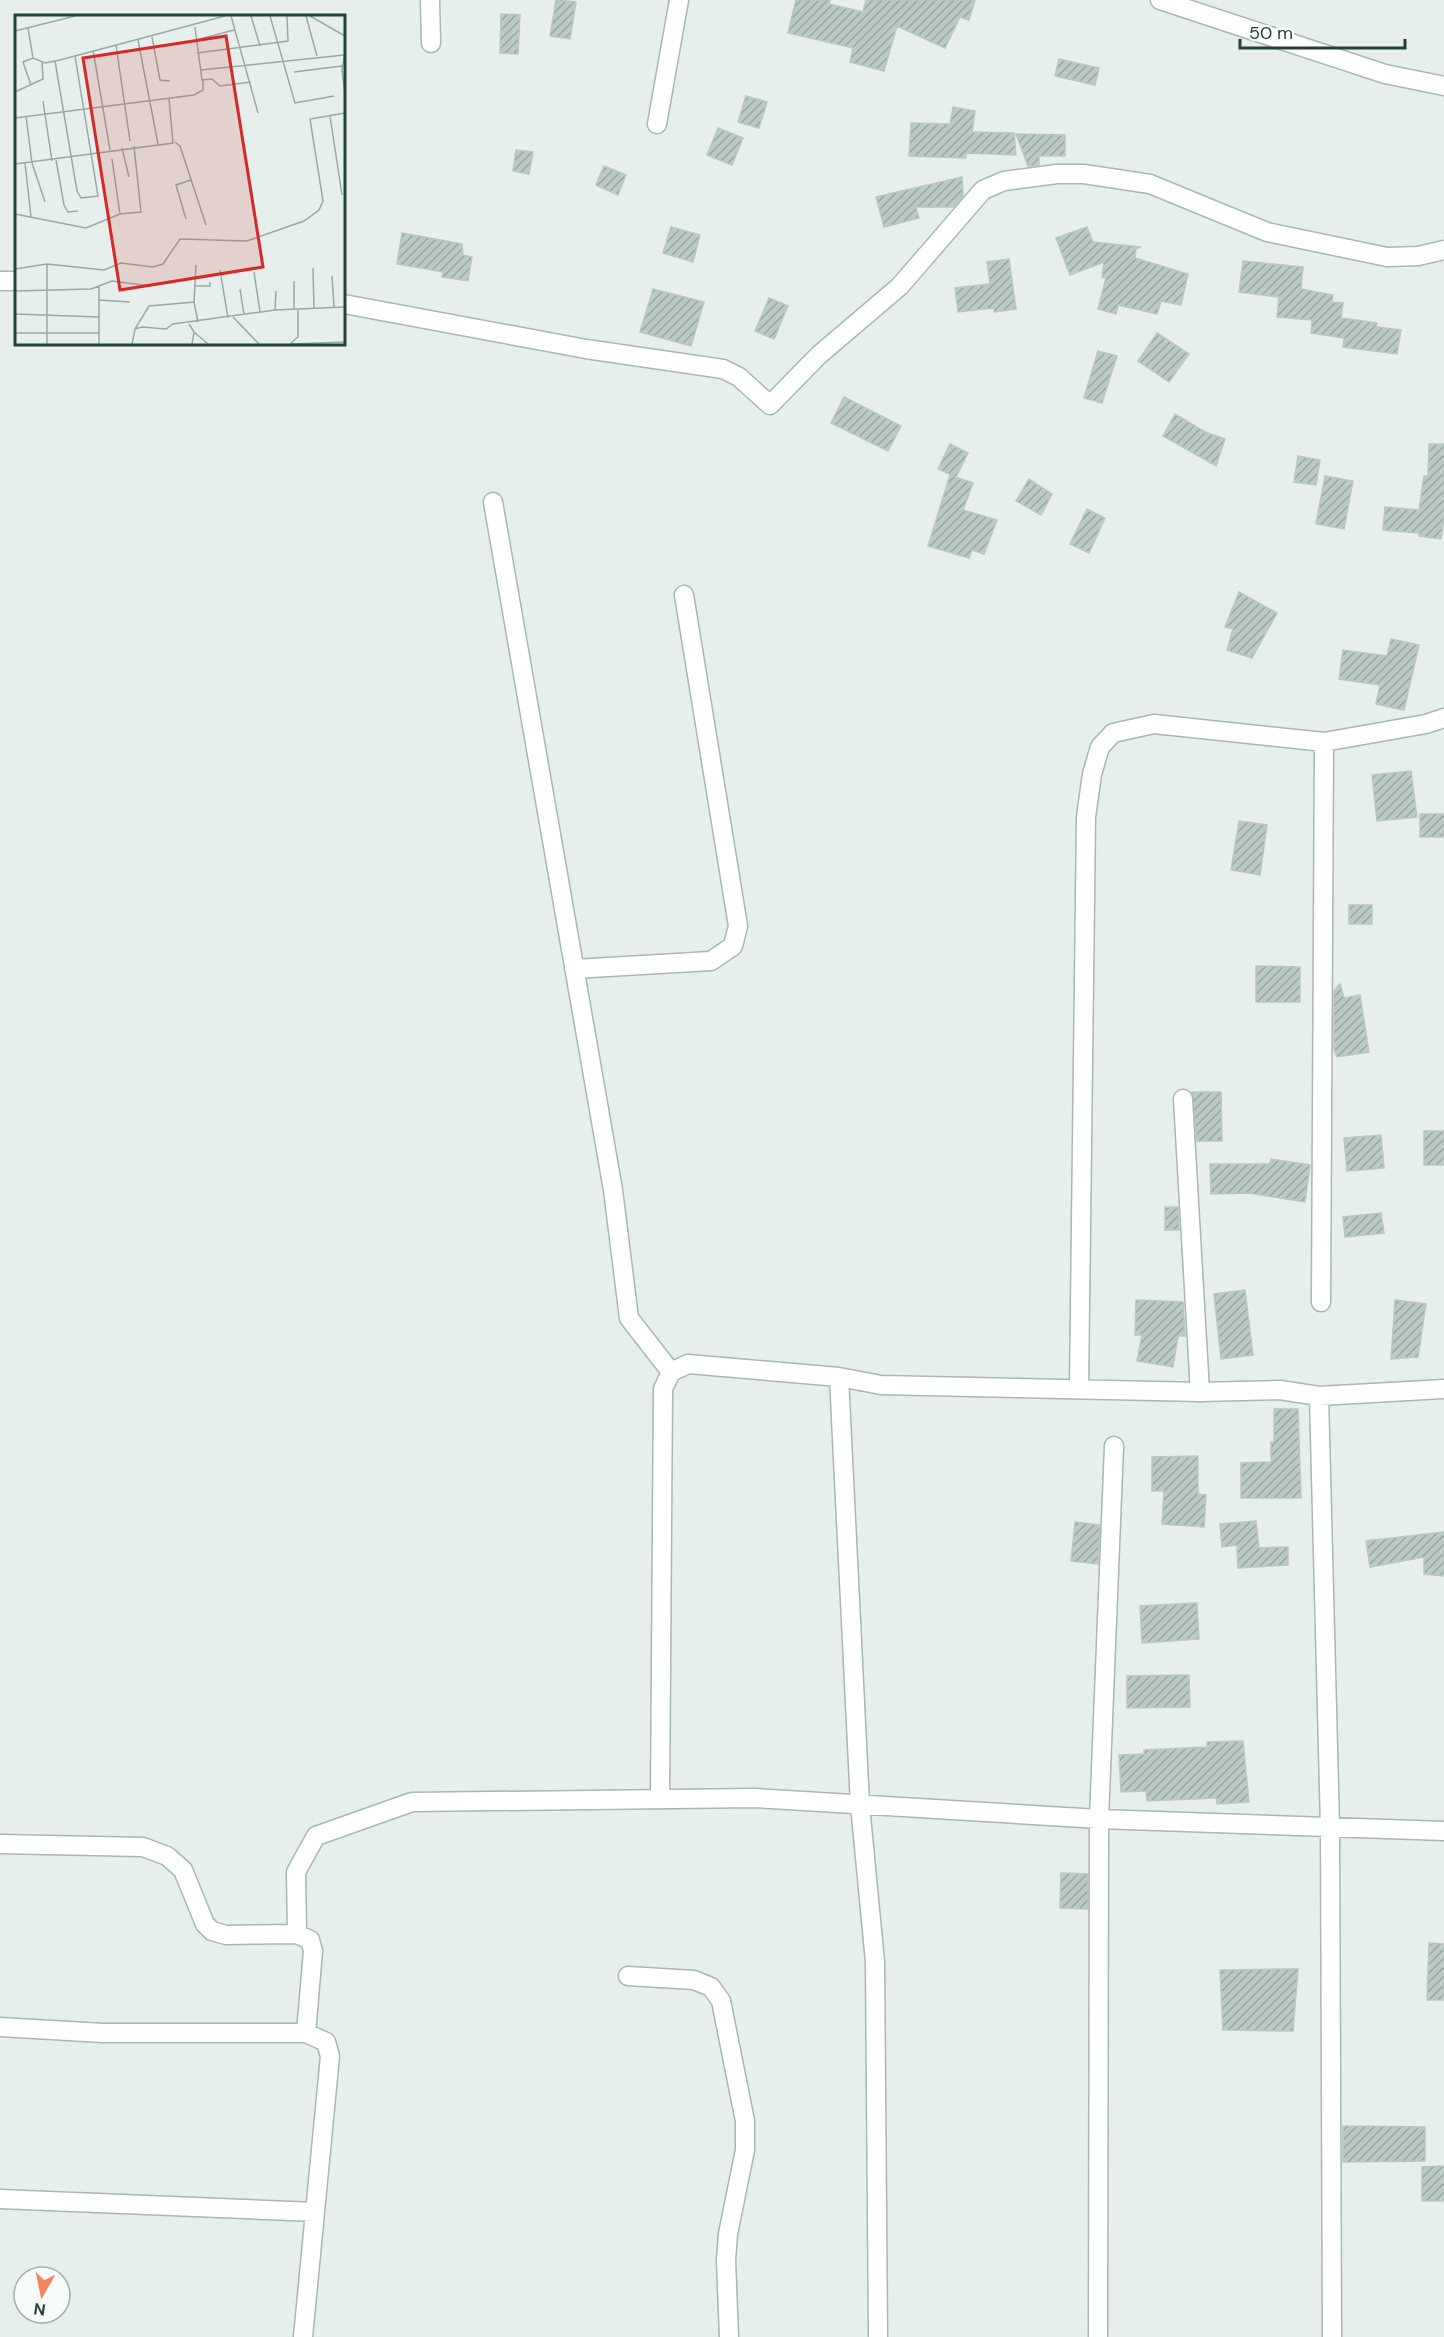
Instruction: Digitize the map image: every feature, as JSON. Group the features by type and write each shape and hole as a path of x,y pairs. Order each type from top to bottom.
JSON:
{"street":[{"path":"430,0 431,43"},
{"path":"657,124 680,0"},
{"path":"1160,0 1385,74 1444,86"},
{"path":"345,304 586,349 723,369 739,377 770,405 819,356 900,286 982,190 1004,181 1056,174 1084,174 1150,184 1267,232 1387,257 1418,256 1444,250"},
{"path":"493,502 613,1190 628,1318 671,1372"},
{"path":"574,969 711,961 733,946 738,926 684,594"},
{"path":"1079,1389 1086,817 1092,774 1100,747 1113,732 1154,724 1323,742 1425,724 1444,718"},
{"path":"1321,1302 1323,742"},
{"path":"1183,1099 1200,1392"},
{"path":"660,1799 663,1389 671,1372 688,1364 839,1377 881,1385 1200,1392 1280,1390 1319,1396 1444,1389"},
{"path":"839,1377 860,1805 875,1962 878,2337"},
{"path":"1319,1396 1330,1827 1332,2337"},
{"path":"1098,2337 1099,1820 1114,1446"},
{"path":"297,1934 296,1872 316,1836 412,1802 755,1798 1099,1820 1444,1831"},
{"path":"0,1844 143,1847 167,1856 183,1870 205,1924 212,1930 226,1935 297,1934 310,1940 313,1951 306,2033"},
{"path":"628,1976 694,1980 711,1988 721,2001 745,2121 745,2150 728,2234 726,2260 729,2337"},
{"path":"0,2027 103,2033 306,2033 326,2043 330,2056 303,2337"},
{"path":"0,2199 315,2212"}],"building":[{"path":"556,0 576,2 570,39 550,36"},
{"path":"796,0 830,0 829,4 863,12 866,0 975,0 969,20 960,17 945,48 897,26 884,71 850,62 853,48 788,33"},
{"path":"501,14 520,15 518,54 500,53"},
{"path":"1059,59 1099,68 1095,85 1055,76"},
{"path":"746,96 767,102 759,128 738,122"},
{"path":"953,107 975,111 972,132 1014,133 1016,155 966,153 966,158 909,156 911,123 950,124"},
{"path":"718,128 743,138 732,165 707,155"},
{"path":"1016,134 1065,135 1065,156 1039,156 1039,165 1028,166"},
{"path":"516,150 533,152 529,174 513,171"},
{"path":"604,166 626,175 618,195 596,185"},
{"path":"962,177 963,196 954,207 916,207 919,218 884,227 876,197"},
{"path":"671,227 700,235 693,262 663,253"},
{"path":"1087,227 1093,242 1141,247 1136,249 1135,258 1188,274 1181,305 1161,301 1157,314 1118,305 1116,314 1098,309 1106,278 1102,277 1104,262 1070,275 1056,238"},
{"path":"402,233 462,244 463,255 472,257 468,281 442,277 443,272 397,264"},
{"path":"1009,259 1016,309 994,312 994,308 958,312 955,288 990,284 987,262"},
{"path":"1243,261 1303,267 1301,289 1333,295 1332,302 1343,303 1341,318 1377,323 1376,327 1401,330 1397,354 1343,347 1344,338 1311,333 1312,320 1277,317 1279,297 1239,292"},
{"path":"653,289 704,302 691,346 640,332"},
{"path":"769,298 788,306 774,339 755,331"},
{"path":"1157,333 1189,354 1169,382 1138,361"},
{"path":"1098,351 1117,356 1102,403 1084,398"},
{"path":"844,397 901,426 888,451 831,423"},
{"path":"1175,414 1205,432 1225,439 1216,466 1163,436"},
{"path":"950,444 968,453 956,477 938,469"},
{"path":"1429,444 1444,444 1444,517 1441,539 1419,536 1419,533 1383,530 1385,507 1419,510 1424,476 1428,476"},
{"path":"1298,456 1320,460 1316,485 1294,482"},
{"path":"950,475 973,483 963,510 997,520 984,554 972,550 969,558 928,546"},
{"path":"1325,476 1353,481 1344,529 1316,524"},
{"path":"1029,479 1052,494 1041,515 1016,501"},
{"path":"1087,509 1105,518 1089,553 1070,544"},
{"path":"1239,592 1277,613 1252,658 1227,650 1233,629 1225,627"},
{"path":"1391,639 1419,645 1404,710 1376,704 1380,685 1339,679 1343,650 1387,656"},
{"path":"1411,771 1417,817 1377,821 1372,775"},
{"path":"1420,814 1444,814 1444,837 1420,837"},
{"path":"1239,821 1267,825 1260,875 1231,870"},
{"path":"1349,905 1372,905 1372,924 1349,924"},
{"path":"1256,966 1300,967 1300,1002 1256,1002"},
{"path":"1340,984 1344,998 1360,995 1369,1052 1337,1057 1334,1049 1334,991"},
{"path":"1192,1092 1221,1092 1222,1141 1197,1141"},
{"path":"1424,1131 1444,1131 1444,1165 1424,1165"},
{"path":"1381,1135 1384,1168 1347,1171 1344,1138"},
{"path":"1271,1159 1310,1165 1305,1202 1249,1193 1211,1194 1210,1164 1270,1164"},
{"path":"1165,1207 1178,1207 1179,1230 1165,1230"},
{"path":"1381,1213 1384,1233 1345,1237 1343,1217"},
{"path":"1245,1290 1253,1355 1221,1359 1214,1294"},
{"path":"1136,1300 1183,1302 1185,1336 1178,1336 1173,1367 1137,1361 1142,1335 1135,1335"},
{"path":"1395,1300 1426,1304 1418,1357 1391,1359"},
{"path":"1274,1409 1298,1409 1301,1498 1241,1498 1241,1463 1271,1462 1271,1442 1274,1442"},
{"path":"1198,1456 1198,1494 1206,1495 1204,1527 1162,1524 1164,1491 1152,1491 1152,1457"},
{"path":"1256,1521 1259,1548 1288,1547 1288,1565 1238,1568 1237,1545 1222,1547 1220,1524"},
{"path":"1075,1522 1100,1525 1098,1564 1071,1561"},
{"path":"1444,1532 1444,1576 1424,1574 1424,1557 1370,1567 1366,1541"},
{"path":"1197,1603 1199,1639 1142,1643 1140,1606"},
{"path":"1189,1675 1190,1707 1127,1708 1127,1676"},
{"path":"1243,1741 1249,1802 1217,1804 1216,1798 1147,1801 1146,1791 1121,1792 1119,1755 1144,1754 1144,1750 1207,1747 1207,1742"},
{"path":"1061,1873 1088,1874 1088,1909 1060,1908"},
{"path":"1429,1943 1444,1944 1444,2000 1427,2000"},
{"path":"1298,1969 1293,2031 1223,2030 1220,1970"},
{"path":"1343,2126 1425,2127 1425,2161 1343,2162"},
{"path":"1444,2166 1444,2201 1422,2201 1422,2167"}]}
